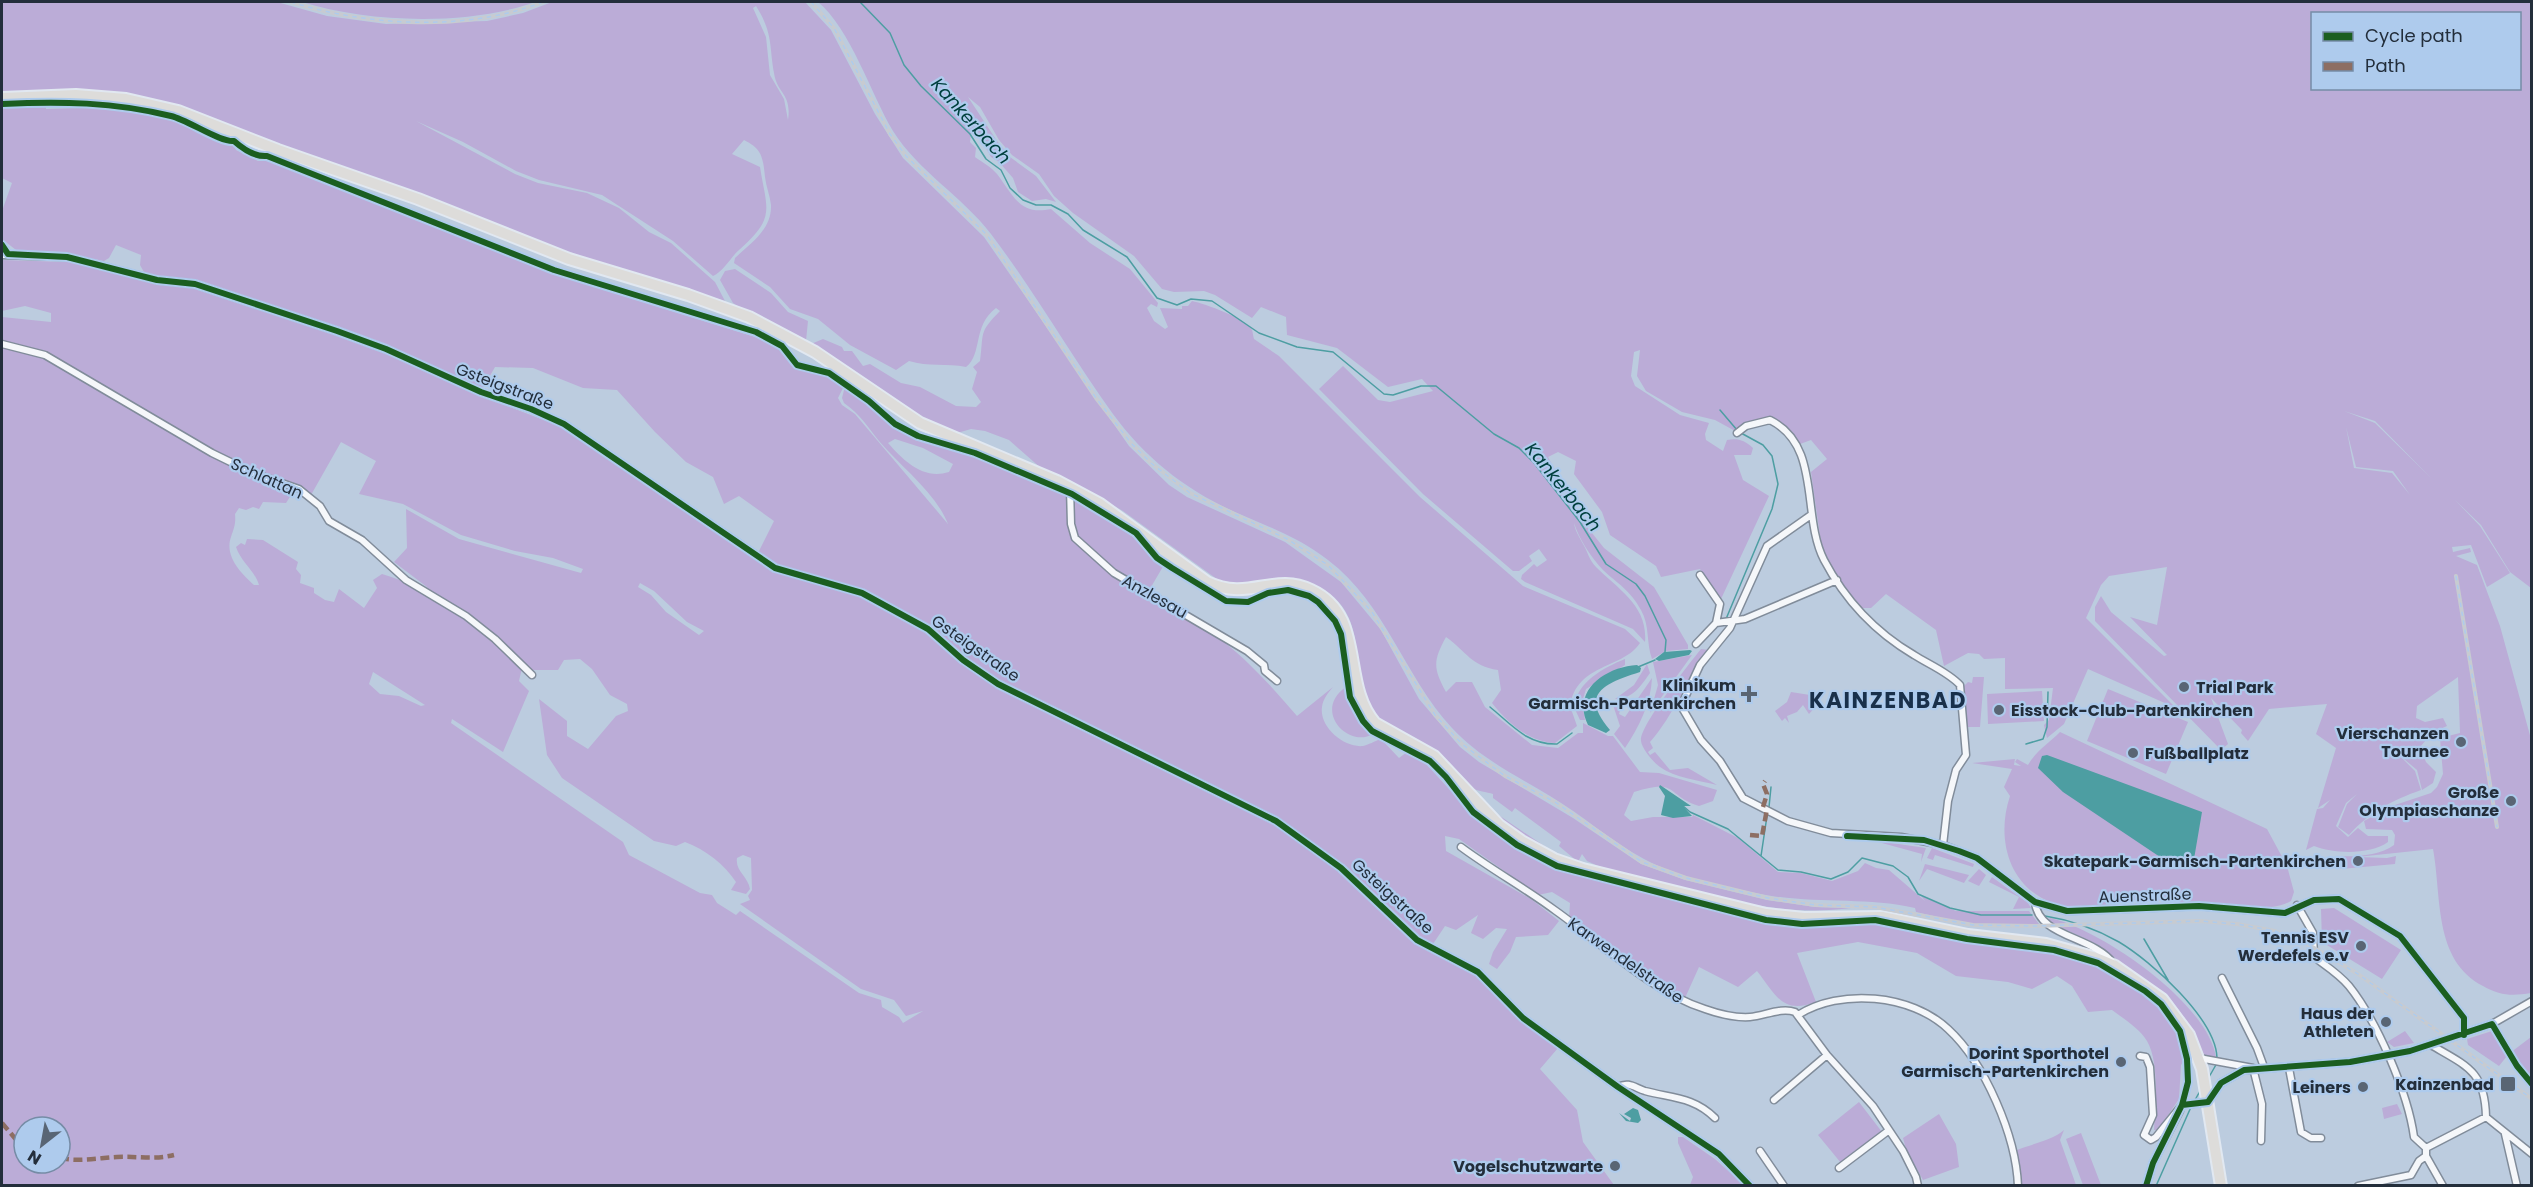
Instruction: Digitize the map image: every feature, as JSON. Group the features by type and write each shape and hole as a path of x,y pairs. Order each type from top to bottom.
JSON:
{"main road":[{"path":"2,98 76,95 126,99 178,111 418,200 568,259 733,311 799,343 920,423 1070,488 1119,516 1207,582 1220,588 1242,591 1289,584 1311,590 1329,602 1345,624 1351,646 1357,692 1368,714 1385,730 1418,745 1434,756 1499,825 1554,859 1582,869 1665,887 1766,914 1803,918 1882,918 1968,935 2046,944 2093,957 2115,966 2153,991 2184,1025 2199,1058 2205,1084 2204,1103 2221,1185"}],"street":[{"path":"2,245 5,255"},
{"name":"Gsteigstraße","path":"5,255 67,257 157,280 195,284 282,311 386,349 444,377 564,424 775,568 862,593 928,629 963,660 998,684 1276,821 1341,868 1417,940 1478,972 1523,1018 1618,1087 1719,1154 1750,1185"},
{"name":"Schlattan","path":"2,344 45,355 212,453 253,473 299,489 320,506 329,521 362,540 406,580 466,616 532,675"},
{"path":"1739,432 1746,426 1770,420 1789,434 1797,444 1807,472 1814,534 1823,559 1856,609 1884,635 1960,685 1966,755 1956,770 1948,801 1943,845"},
{"name":"Anzlesau","path":"1070,488 1070,514 1075,538 1114,573 1247,651 1264,665 1264,671 1276,681"},
{"path":"1731,621 1767,546 1811,514"},
{"path":"1700,575 1720,604 1718,623"},
{"path":"1696,644 1718,623 1779,607 1837,580"},
{"name":"Auenstraße","path":"1731,621 1700,665 1681,706 1701,740 1720,761 1743,798 1788,821 1832,833 1901,837 1943,845 1977,858 2036,902 2067,911 2199,906 2284,913 2297,905 2326,898 2339,899 2400,936 2464,1018 2463,1035"},
{"name":"Karwendelstraße","path":"1461,847 1537,896 1671,994 1704,1009 1730,1016 1750,1017 1782,1010 1791,1011 1798,1016"},
{"path":"2036,902 2036,910 2046,924 2107,954 2115,966"},
{"path":"2297,905 2313,933 2314,957 2349,986 2366,1010 2387,1055 2411,1119 2414,1137 2426,1148 2426,1156 2443,1185"},
{"path":"2222,978 2264,1067"},
{"path":"1918,1185 1911,1165 1873,1106 1827,1055 1798,1016 1808,1009 1833,1001 1874,999 1911,1009 1945,1026 1960,1043 1994,1099 2014,1149 2018,1185"},
{"path":"2140,1056 2146,1057 2151,1088 2153,1115 2144,1135 2151,1140 2184,1104 2204,1103 2231,1075 2253,1068 2289,1068 2387,1055 2431,1045 2492,1024 2532,1001"},
{"path":"2431,1045 2478,1077 2484,1089 2486,1117"},
{"path":"1773,1100 1827,1055"},
{"path":"2199,1058 2253,1068"},
{"path":"2253,1068 2262,1104 2261,1141"},
{"path":"2289,1068 2301,1132 2311,1138 2322,1138"},
{"name":"Gsteigstraße","path":"1618,1087 1631,1084 1648,1092 1676,1095 1715,1118"},
{"path":"2146,1185 2153,1163 2184,1104"},
{"path":"2426,1148 2486,1117"},
{"path":"2486,1117 2499,1124 2505,1133 2532,1154"},
{"path":"1839,1168 1888,1131"},
{"path":"2505,1133 2508,1156 2517,1185"},
{"path":"2508,1156 2520,1145"},
{"path":"1760,1150 1784,1185"},
{"path":"2358,1185 2411,1175 2419,1161 2426,1156"}],"shaded area":[{"path":"2,2 277,2 327,16 386,24 487,21 523,13 552,2 805,2 831,30 875,114 903,158 984,237 1129,446 1169,485 1187,497 1285,542 1341,582 1381,630 1419,699 1460,747 1479,762 1573,818 1641,864 1685,880 1767,900 1815,907 1851,908 1819,910 1757,905 1605,869 1587,861 1582,854 1578,862 1559,846 1561,842 1515,808 1512,812 1493,798 1493,794 1467,785 1436,752 1378,717 1364,693 1352,626 1345,611 1334,597 1316,586 1293,580 1221,582 1123,511 1073,482 1042,469 1009,440 985,431 971,429 957,433 920,417 811,344 823,339 842,347 844,351 852,351 863,366 870,364 901,383 920,387 956,406 976,407 981,402 972,389 977,372 973,367 980,361 985,329 1000,311 996,308 984,323 974,355 966,367 909,361 896,370 850,345 818,319 790,309 770,287 734,263 735,258 754,241 764,228 771,205 760,154 755,147 744,140 732,154 760,167 766,213 764,221 751,239 724,268 713,276 673,241 602,195 539,180 516,171 463,142 416,121 515,174 538,183 587,193 619,208 649,232 671,243 715,282 725,301 569,253 443,203 279,145 193,110 155,99 76,90 2,93","holes":["756,6 770,39 776,80 788,104 788,120 784,99 770,75 766,37 753,8"]},
{"path":"302,2 535,2 509,10 480,15 418,19 357,14"},
{"path":"818,2 2531,2 2531,588 2510,572 2481,525 2455,500 2480,526 2510,573 2487,587 2471,545 2452,547 2453,552 2470,548 2471,552 2456,556 2477,565 2500,626 2531,739 2531,993 2518,995 2495,992 2467,975 2455,960 2443,926 2433,849 2357,857 2396,856 2395,864 2341,869 2335,864 2340,856 2374,854 2394,845 2395,835 2392,830 2366,829 2364,821 2392,806 2431,793 2437,787 2443,774 2440,738 2460,733 2458,677 2417,706 2416,718 2425,722 2443,718 2447,726 2433,732 2420,747 2426,762 2436,772 2433,783 2422,790 2417,770 2398,754 2415,771 2421,790 2382,808 2365,820 2349,835 2338,827 2347,804 2357,794 2346,803 2336,826 2348,837 2358,828 2368,836 2388,836 2388,842 2372,849 2352,852 2331,851 2314,846 2306,850 2317,809 2323,808 2330,800 2318,808 2336,748 2316,734 2327,704 2269,709 2248,741 2241,733 2242,730 2211,698 2228,744 2221,750 2095,621 2095,607 2101,596 2111,612 2164,656 2167,655 2130,617 2157,625 2167,567 2109,576 2101,585 2086,618 2176,708 2088,669 2064,724 2047,738 2044,725 2049,720 2053,688 2005,689 2005,658 1984,659 1979,654 1968,653 1944,666 1936,630 1886,594 1871,608 1856,608 1822,550 1811,472 1827,459 1811,440 1800,444 1782,423 1771,419 1737,432 1715,420 1682,412 1646,391 1637,376 1640,350 1634,352 1631,376 1635,386 1680,415 1709,423 1705,434 1706,440 1723,451 1727,440 1741,440 1750,445 1753,448 1751,455 1734,455 1743,480 1769,496 1721,599 1700,569 1661,577 1656,566 1610,535 1602,512 1574,474 1576,461 1558,452 1548,457 1559,477 1554,482 1556,488 1604,548 1654,587 1688,645 1688,649 1666,651 1652,659 1646,622 1637,603 1594,559 1574,523 1577,534 1590,559 1637,609 1645,629 1645,642 1633,629 1521,579 1522,575 1534,564 1537,567 1547,560 1539,549 1529,556 1532,561 1519,571 1513,571 1423,494 1319,389 1343,366 1378,400 1390,402 1433,391 1422,379 1388,387 1337,348 1287,335 1286,317 1261,307 1252,318 1215,295 1204,291 1174,292 1162,289 1134,256 1073,213 1054,196 1039,174 1012,155 999,140 980,107 968,97 1010,157 1036,176 1056,202 1046,199 1032,201 1018,192 1013,178 999,162 991,157 976,131 971,134 970,142 976,148 975,157 995,171 1018,202 1032,209 1051,209 1090,243 1130,269 1158,303 1157,307 1151,304 1147,308 1154,321 1165,329 1168,327 1160,308 1182,309 1182,306 1188,306 1192,301 1215,308 1242,321 1252,330 1254,339 1279,356 1420,497 1523,586 1625,629 1640,643 1623,658 1601,668 1582,682 1574,692 1570,706 1577,726 1555,743 1545,742 1528,735 1505,718 1492,703 1501,690 1498,670 1475,662 1446,637 1436,665 1446,692 1456,682 1472,682 1485,707 1532,745 1558,748 1578,733 1583,733 1583,723 1608,736 1613,736 1640,772 1659,773 1717,790 1713,801 1699,806 1688,802 1665,787 1634,792 1624,815 1631,821 1653,817 1692,817 1693,815 1738,838 1778,872 1801,873 1832,881 1858,871 1865,863 1889,870 1925,901 1921,896 1956,911 2029,911 2039,924 1993,926 1946,919 1916,912 1915,908 1897,905 1766,895 1688,877 1644,859 1562,803 1498,765 1463,739 1435,708 1365,598 1328,560 1295,539 1200,494 1153,459 1139,445 1113,414 1023,278 980,220 903,146 830,13","holes":["2344,411 2375,421 2431,478 2375,423","2346,427 2356,467 2393,471 2410,495 2392,473 2354,468"]},
{"path":"46,104 46,109 82,108 84,104 159,114 196,126 226,144 233,143 236,150 258,161 274,161 334,183 588,285 771,342 784,350 792,364 800,370 829,375 844,386 838,398 842,405 855,414 948,524 927,491 888,451 859,416 844,403 842,398 844,390 847,388 888,420 914,436 975,455 1026,477 1099,513 1146,542 1168,558 1144,599 1191,620 1229,646 1263,678 1297,716 1333,687 1323,701 1322,714 1324,722 1334,735 1356,746 1363,746 1381,739 1399,758 1407,752 1427,765 1472,814 1538,859 1574,875 1766,922 1802,926 1875,922 1968,941 2053,952 2097,965 2146,995 2179,1031 2185,1059 2181,1065 2179,1099 2158,1130 2154,1130 2156,1097 2154,1061 2144,1036 2112,1010 2088,1012 2072,986 2057,976 2032,989 2008,982 1956,976 1917,953 1858,942 1797,953 1816,1002 1795,1006 1787,1004 1775,995 1757,971 1738,987 1699,967 1685,998 1657,983 1569,918 1570,903 1552,892 1538,895 1459,839 1445,836 1446,851 1531,899 1559,921 1548,935 1516,937 1510,952 1497,969 1489,964 1493,952 1507,929 1496,928 1483,939 1471,933 1478,915 1456,930 1445,926 1429,950 1476,975 1558,1048 1540,1069 1577,1110 1583,1142 1614,1185 2,1185 2,347 44,357 252,475 295,489 286,503 263,502 259,509 239,508 235,514 229,544 230,551 235,564 254,585 259,585 236,547 241,543 245,545 247,539 263,540 298,562 296,569 301,575 300,583 314,588 314,593 325,600 334,602 339,589 364,608 377,588 373,580 382,574 420,590 439,601 457,613 522,668 519,681 529,691 503,752 452,719 451,723 623,842 629,855 700,893 712,895 717,903 736,915 740,911 859,993 881,1000 882,1007 899,1017 903,1023 923,1011 906,1016 894,1000 861,989 740,904 750,900 748,896 752,890 751,858 743,855 737,858 738,866 750,889 746,894 731,890 736,882 726,869 707,853 685,842 676,846 654,841 562,778 547,755 539,699 567,721 567,736 588,749 616,716 628,711 627,704 610,695 592,669 580,659 564,660 558,670 530,670 497,638 428,591 427,587 394,562 407,548 406,509 459,539 581,573 583,569 553,558 515,551 461,535 403,504 359,494 376,461 341,442 311,495 302,488 254,470 213,451 63,363 2,342 2,317 51,322 51,313 25,306 2,311 2,260 68,262 149,281 140,265 141,255 116,245 109,258 104,261 67,254 16,250 2,239 2,211 12,183 2,178 2,106","holes":["283,308 436,371 432,374 385,352 285,315","495,367 533,368 583,388 617,390 686,462 713,477 724,504 739,496 774,521 755,559 562,427 479,395","895,439 923,448 953,464 949,472 940,474 922,471 907,462 888,443","640,583 654,591 687,622 704,631 699,635 666,612 651,595 638,587","373,672 425,705 421,706 399,696 380,694 369,684"]},
{"path":"735,269 771,293 788,312 808,321 806,341 733,303 720,280 725,271"},
{"path":"1701,649 1709,650 1667,720 1650,742 1653,748 1648,752 1650,755 1655,752 1670,770 1688,768 1717,785 1666,771 1651,759 1641,741 1656,709"},
{"path":"1692,651 1689,655 1659,661 1655,659 1664,652"},
{"path":"1692,655 1650,713 1658,685 1653,662"},
{"path":"1625,659 1625,665 1586,689 1582,702 1585,720 1580,720 1574,707 1580,690 1592,677"},
{"path":"1647,664 1650,673 1639,688 1627,697 1615,699 1634,685"},
{"path":"1637,665 1641,668 1640,672 1607,685 1596,698 1596,707 1610,730 1606,733 1588,725 1584,713 1584,702 1594,683 1613,670"},
{"path":"1973,677 1984,677 1980,727 1967,727 1964,686 1968,682 1972,683"},
{"path":"1652,678 1643,714 1625,748 1614,734 1620,726 1613,705 1622,704 1619,714 1625,717"},
{"path":"1346,687 1353,713 1373,734 1363,737 1353,736 1337,725 1332,706 1336,696"},
{"path":"2108,689 2188,722 2166,774 2087,741"},
{"path":"2042,691 2044,721 1988,724 1987,694"},
{"path":"1791,692 1810,695 1817,705 1809,714 1803,705 1797,712 1787,716 1789,723 1785,718 1782,721 1775,711 1787,702"},
{"path":"2060,732 2267,829 2287,866 2294,892 2291,901 2279,906 2264,908 2146,900 2075,907 2054,903 2037,895 2024,884 2007,852 2005,815 2010,796 2004,787 2012,769 1972,763 2015,759 2014,765 2021,766 2015,762 2017,759 2028,765 2038,752"},
{"path":"2047,755 2202,812 2194,859 2176,866 2169,863 2063,792 2038,768 2042,756"},
{"path":"1660,785 1691,806 1683,806 1692,816 1673,818 1661,815 1665,796"},
{"path":"1478,801 1553,852 1565,858 1530,843"},
{"path":"1871,840 1926,848 1921,862 1922,854"},
{"path":"1932,848 1974,864 1973,867 1935,855 1933,860 1927,858"},
{"path":"1925,864 1969,875 1964,883 1927,869 1919,881"},
{"path":"1979,869 1986,875 1979,886 1968,881"},
{"path":"1992,877 2028,903 2031,908 2013,909 2019,897 1989,882"},
{"name":"Tennis ESV Werdefels e.v","path":"2334,908 2401,950 2382,979 2322,942 2321,909"},
{"path":"2050,918 2071,925 2123,953 2174,992 2194,1014 2209,1037 2216,1058 2205,1057 2191,1027 2166,997 2098,945 2048,921"},
{"path":"2405,1031 2414,1043 2394,1047 2387,1042"},
{"path":"2492,1031 2507,1056 2499,1066 2468,1045 2467,1039"},
{"path":"2531,1037 2531,1081 2510,1053"},
{"path":"1859,1102 1882,1132 1841,1163 1818,1135"},
{"path":"2397,1104 2402,1114 2384,1119 2382,1108"},
{"path":"1633,1108 1638,1110 1641,1120 1638,1123 1626,1121 1619,1113 1630,1121 1631,1118 1624,1114"},
{"path":"1939,1114 1956,1144 1959,1167 1923,1180 1906,1149 1903,1138"},
{"path":"2064,1130 2060,1140 2076,1185 2022,1185 2017,1150 2048,1139"},
{"path":"2081,1133 2101,1185 2083,1185 2066,1139"},
{"path":"1678,1137 1683,1137 1715,1159 1744,1185 1690,1185 1693,1177 1678,1143"}],"waterway":[{"name":"Kankerbach","path":"860,2 890,33 904,65 921,86 970,134 986,159 1001,170 1010,188 1023,200 1036,205 1051,205 1068,214 1083,230 1127,257 1157,298 1177,305 1191,299 1212,301 1259,333 1297,347 1333,352 1384,394 1393,395 1421,386 1436,386 1494,434 1519,448 1534,463 1580,522 1606,564 1636,584 1645,596 1666,640 1665,652"},
{"path":"1720,410 1737,430"},
{"path":"1726,619 1772,509 1778,484 1772,456 1763,445 1741,433"},
{"name":"Kankerbach","path":"1638,667 1655,660"},
{"path":"2026,744 2043,739 2047,727 2048,692"},
{"path":"1490,707 1520,732 1537,741 1557,744 1572,733"},
{"path":"1769,807 1771,787"},
{"name":"Kankerbach","path":"1682,805 1690,812 1728,829 1778,870 1801,872 1831,879 1848,872 1862,858 1893,866 1908,877 1918,894 1950,908 1981,915 2032,915"},
{"path":"1761,856 1767,816"},
{"name":"Kankerbach","path":"2045,916 2101,933 2119,942 2148,963 2180,992 2194,1009 2214,1043 2217,1058"},
{"path":"2144,939 2168,980"},
{"name":"Kankerbach","path":"2209,1077 2217,1063"},
{"name":"Kankerbach","path":"2195,1100 2200,1091"},
{"name":"Kankerbach","path":"2156,1186 2191,1107"}],"railway":[{"path":"291,2 352,16 417,22 450,22 482,18 513,12 543,2"},
{"path":"811,2 834,28 890,134 906,156 987,235 1096,398 1131,443 1151,463 1190,493 1287,539 1328,565 1372,612 1435,715 1462,744 1505,776 1555,802 1642,862 1686,878 1768,898 1815,905 1875,907 1973,925 2035,926 2199,921 2237,924 2275,931 2309,945 2358,974 2532,1099"},
{"path":"2456,576 2497,827"}],"marked path":[{"path":"1763,807 1767,794 1763,784 1765,781"},
{"path":"1750,835 1762,836 1767,809"},
{"path":"2,1123 12,1135"},
{"path":"72,1159 174,1155"}],"cycle path":[{"path":"2,104 87,104 129,108 171,116 228,141 234,141 254,154 267,156 554,270 756,332 782,346 797,365 829,373 869,401 895,424 918,436 975,453 1072,494 1136,533 1157,558 1226,601 1248,602 1268,593 1288,590 1309,596 1318,602 1335,621 1341,634 1350,697 1363,721 1372,731 1430,761 1446,777 1473,812 1517,845 1557,866 1766,920 1802,924 1875,920 1967,939 2054,950 2098,963 2145,991 2161,1004 2180,1031 2187,1059 2188,1082 2182,1105 2153,1163 2146,1186"},
{"path":"2,245 8,254 67,257 157,280 195,284 386,349 481,392 531,409 564,424 775,568 862,593 928,629 963,660 998,684 1276,821 1341,868 1417,940 1478,972 1523,1018 1618,1087 1719,1154 1750,1186"},
{"path":"1847,836 1924,840 1959,851 1977,858 2035,902 2067,911 2199,906 2285,913 2314,900 2339,899 2400,936 2464,1018 2464,1035"},
{"path":"2182,1105 2208,1102 2221,1083 2244,1070 2350,1062 2410,1051 2492,1024 2517,1066 2532,1084"}],"place":[{"name":"Trial Park","path":"2184,687"},
{"name":"Klinikum Garmisch-Partenkirchen","path":"1749,694"},
{"name":"Eisstock-Club-Partenkirchen","path":"1999,710"},
{"name":"Vierschanzen Tournee","path":"2461,742"},
{"name":"Fußballplatz","path":"2133,753"},
{"name":"Große Olympiaschanze","path":"2511,801"},
{"name":"Skatepark-Garmisch-Partenkirchen","path":"2358,861"},
{"name":"Tennis ESV Werdefels e.v","path":"2361,946"},
{"name":"Haus der Athleten","path":"2386,1022"},
{"name":"Dorint Sporthotel Garmisch-Partenkirchen","path":"2121,1062"},
{"name":"Kainzenbad","path":"2508,1084"},
{"name":"Leiners","path":"2363,1087"},
{"name":"Vogelschutzwarte","path":"1615,1166"}],"district":[{"name":"KAINZENBAD","path":"1888,700"}]}
